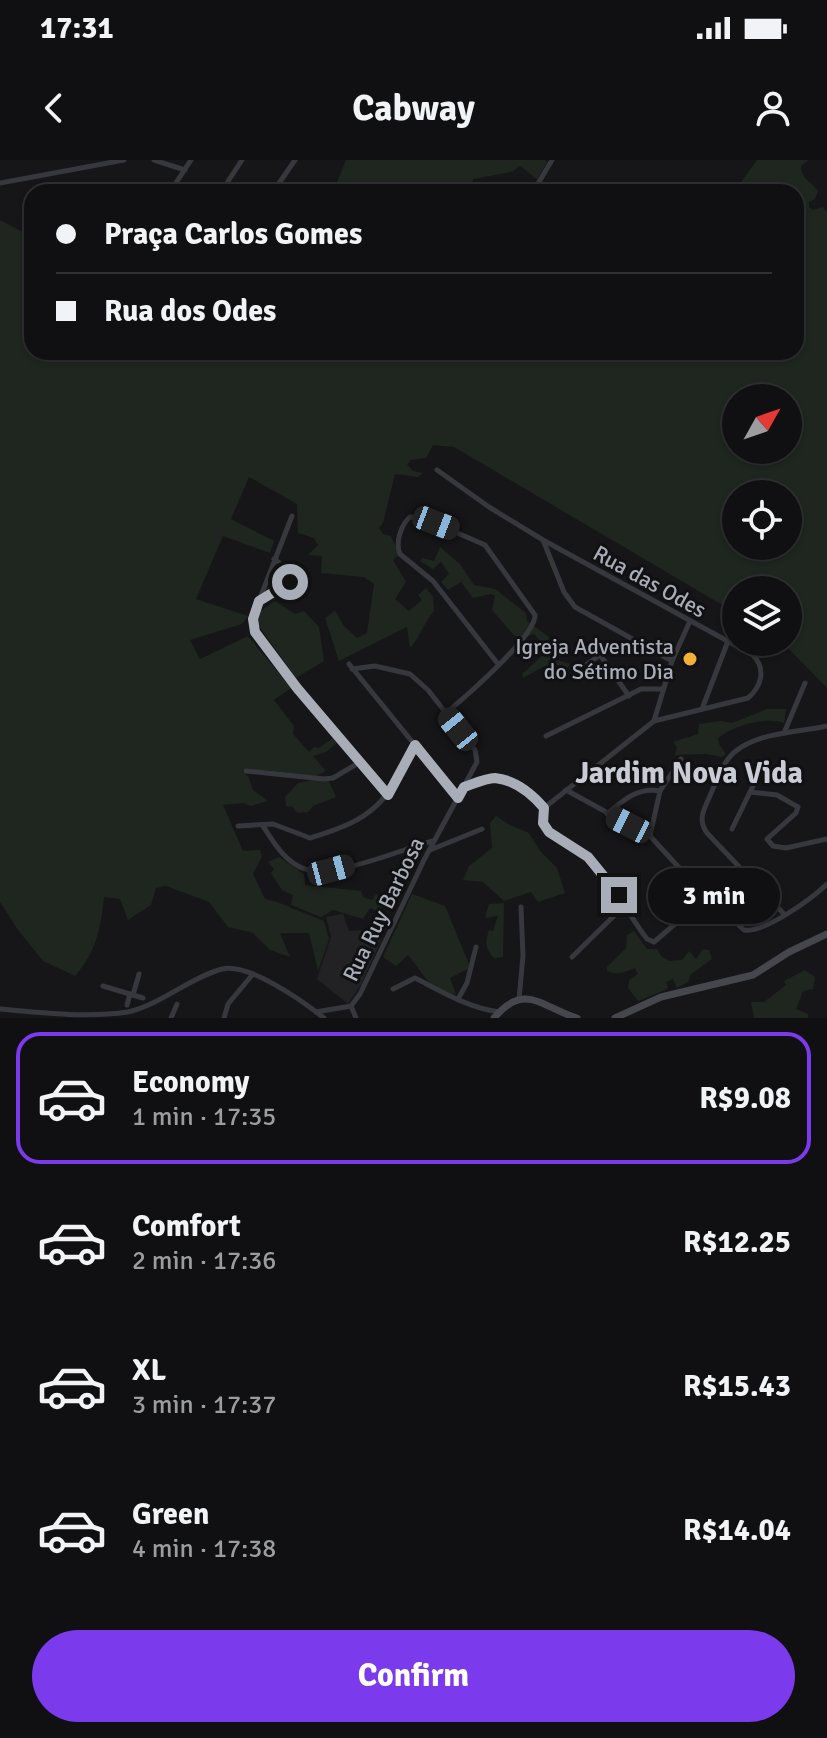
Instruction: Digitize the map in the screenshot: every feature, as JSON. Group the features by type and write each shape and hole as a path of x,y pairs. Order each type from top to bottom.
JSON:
{"main road":[{"path":"615,1018 661,997 753,975 789,952 827,934"},
{"path":"497,1015 509,1003 519,999 536,1000 577,1018"}],"street":[{"path":"0,183 124,160"},
{"path":"154,160 185,170"},
{"path":"175,184 191,160"},
{"path":"226,184 242,160"},
{"path":"278,184 295,160"},
{"path":"538,184 552,160"},
{"name":"Rua das Odes","path":"437,470 493,510 543,540 722,638"},
{"path":"292,516 253,619 255,632 297,688 388,795"},
{"path":"458,798 350,666 375,666 410,674 446,713 498,664 532,629 536,620 534,611 485,545 423,518 410,517 399,537 400,554 433,581 498,664"},
{"path":"543,540 564,592 575,607 672,661"},
{"path":"259,601 292,579 289,570 274,559"},
{"path":"654,721 672,661 690,621"},
{"path":"579,670 599,654 629,696"},
{"path":"701,710 722,656"},
{"name":"Rua das Odes","path":"544,808 654,721 743,700 752,694 762,671 754,656"},
{"path":"784,734 805,683"},
{"path":"546,736 641,689 663,689"},
{"name":"Rua Ruy Barbosa","path":"318,1012 351,1006 370,977 434,840 475,766 477,753 446,713"},
{"path":"784,914 714,842 703,828 701,819 719,773 743,746 827,726"},
{"path":"238,826 273,824 304,838 314,837 366,814 388,795 415,745"},
{"path":"650,836 660,791 681,759"},
{"path":"246,771 324,779 333,778 360,762"},
{"path":"732,829 759,774"},
{"path":"464,787 498,779 529,791 544,808 543,823 549,832 588,857 612,885 644,936 652,942 675,924"},
{"path":"566,790 650,836 739,928 755,930 807,901 827,884"},
{"path":"607,814 638,792 660,791"},
{"path":"750,792 777,795 798,807 796,813 767,839 773,846 807,845 826,837"},
{"path":"263,826 283,855 310,871 331,870 434,840"},
{"path":"429,851 482,829"},
{"path":"572,957 625,905"},
{"path":"519,999 523,956 521,907"},
{"path":"458,999 467,983 476,947"},
{"path":"0,1009 98,1017 143,1007 226,968 253,974 296,997 324,1018"},
{"path":"127,1005 136,997 139,974"},
{"path":"224,1018 228,1004 253,974"},
{"path":"393,989 415,978 434,990 497,1015"},
{"path":"103,986 136,997"},
{"path":"171,1018 177,1004"},
{"path":"348,1018 351,1006"},
{"path":"351,1006 356,1018"}],"shaded area":[{"path":"346,160 547,162 537,179 520,166 512,172 473,179 472,184 336,184"},
{"path":"757,160 809,160 801,166 802,171 818,191 815,199 809,202 809,207 813,210 823,207 827,212 827,688 796,656 802,656 802,576 722,576 722,605 454,447 433,445 426,458 411,460 407,465 413,471 423,473 418,477 395,474 383,523 379,528 383,534 391,536 399,554 393,560 406,582 395,599 409,611 422,600 418,595 426,588 433,597 434,611 410,648 407,627 339,661 325,618 335,611 344,626 357,638 367,633 374,584 364,577 321,573 322,556 308,555 318,545 314,538 298,533 297,504 249,477 231,519 274,541 270,553 223,536 196,599 248,616 242,624 190,640 200,659 248,636 291,688 274,700 294,726 293,734 309,752 333,738 337,743 326,752 313,756 326,771 316,776 242,771 248,776 253,790 268,801 251,806 244,803 223,805 243,851 260,850 262,857 253,874 265,899 324,921 329,939 318,971 309,933 280,933 290,957 270,950 253,933 228,927 209,902 166,886 156,888 151,905 128,920 120,899 104,897 96,939 88,958 75,976 43,961 0,902 0,220 24,233 24,360 804,360 804,184 740,184"},
{"path":"440,547 460,564 474,585 495,589 526,613 527,621 549,637 547,647 557,660 570,664 563,674 543,667 523,678 522,674 543,655 538,649 542,643 534,634 518,640 492,610 495,596 473,598 461,582 448,590 441,582 449,574 441,562 433,569 420,561 423,558 434,561"},
{"path":"275,601 295,614 304,611 319,627 324,661 296,678 257,623 261,611"},
{"path":"767,709 786,709 784,723 759,722 724,734 718,738 726,754 722,757 675,755 677,747 673,742 698,734 699,724 732,723"},
{"path":"327,777 336,797 313,806 308,812 297,813 293,807 286,806 285,797 298,783"},
{"path":"496,816 529,833 540,851 557,868 565,893 538,902 531,892 504,901 483,882 463,880 469,866 492,848 490,823"},
{"path":"279,857 304,874 305,885 361,891 363,897 372,900 376,894 386,900 379,912 370,908 363,919 333,910 321,917 291,905 293,895 282,890 268,862"},
{"path":"412,894 445,906 469,964 468,969 450,978 456,994 433,985 408,955 396,966 383,957"},
{"path":"504,903 503,957 494,958 486,942 498,916 485,918 489,904"},
{"path":"343,914 349,931 365,930 382,938 362,983 348,1004 317,979 331,937 326,917"},
{"path":"634,931 647,949 657,949 669,961 682,960 689,951 696,959 703,949 709,950 712,959 691,974 688,982 677,988 673,979 666,982 668,988 665,990 638,1001 628,988 629,980 638,974 635,968 618,973 607,971 607,967 626,948 627,935"},
{"path":"805,970 815,977 813,989 803,991 796,1009 808,1014 808,1018 754,1018 751,1002 764,1002 786,985 784,981"}],"place":[{"name":"Igreja Adventista do Sétimo Dia","path":"690,659"}],"district":[{"name":"Jardim Nova Vida","path":"689,773"}],"route":[{"path":"290,582 259,601 253,619 255,632 297,688 388,795 415,745 458,798 464,787 493,778 518,786 531,792 544,808 543,823 549,832 588,857 619,895"}]}
